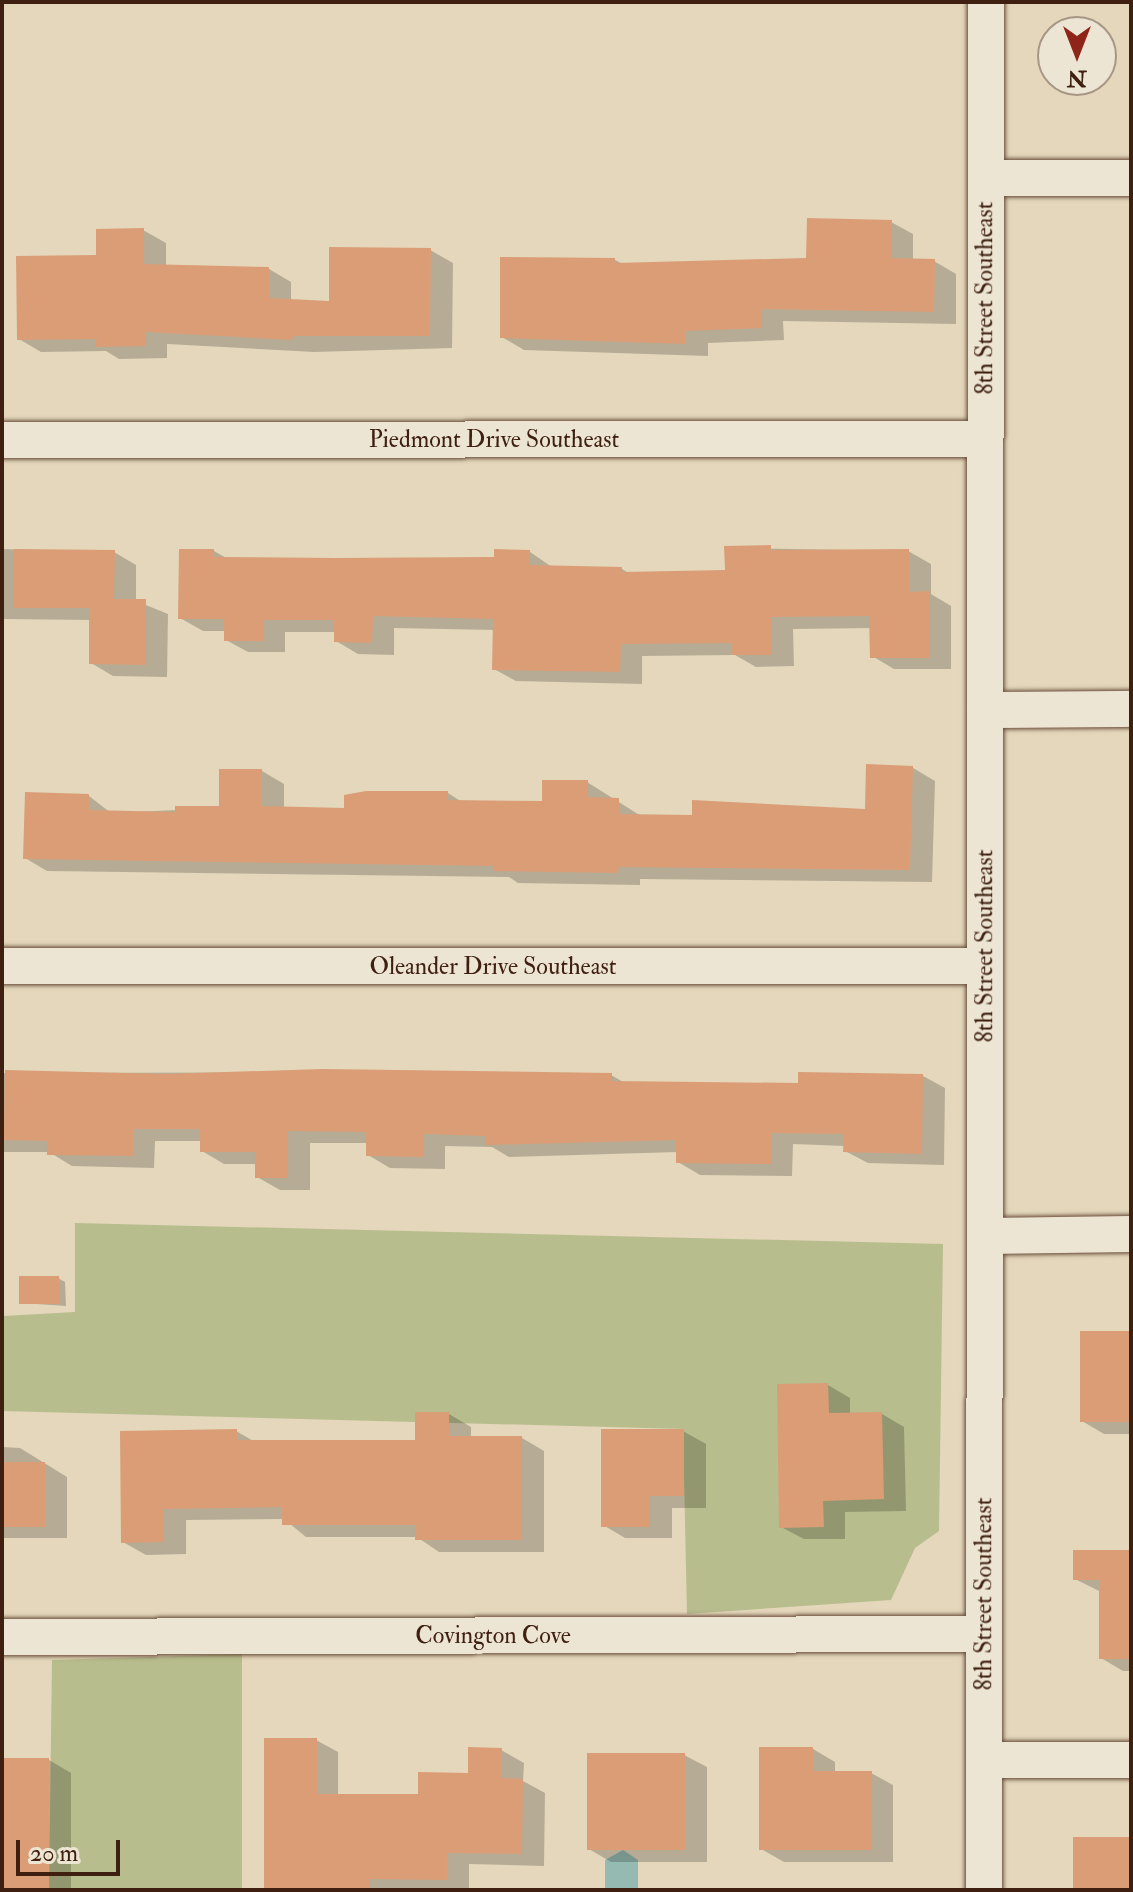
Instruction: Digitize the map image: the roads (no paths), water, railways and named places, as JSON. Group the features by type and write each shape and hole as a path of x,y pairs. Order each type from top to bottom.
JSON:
{"street":[{"name":"8th Street Southeast","path":"984,1890 986,2"},
{"path":"986,178 1131,178"},
{"name":"Piedmont Drive Southeast","path":"2,440 985,439"},
{"path":"985,710 1131,709"},
{"name":"Oleander Drive Southeast","path":"2,966 984,966"},
{"path":"986,1236 1131,1234"},
{"name":"Covington Cove","path":"2,1637 983,1634"},
{"path":"985,1760 1131,1760"}],"water":[{"path":"623,1850 638,1860 638,1890 605,1890 605,1860"}]}
